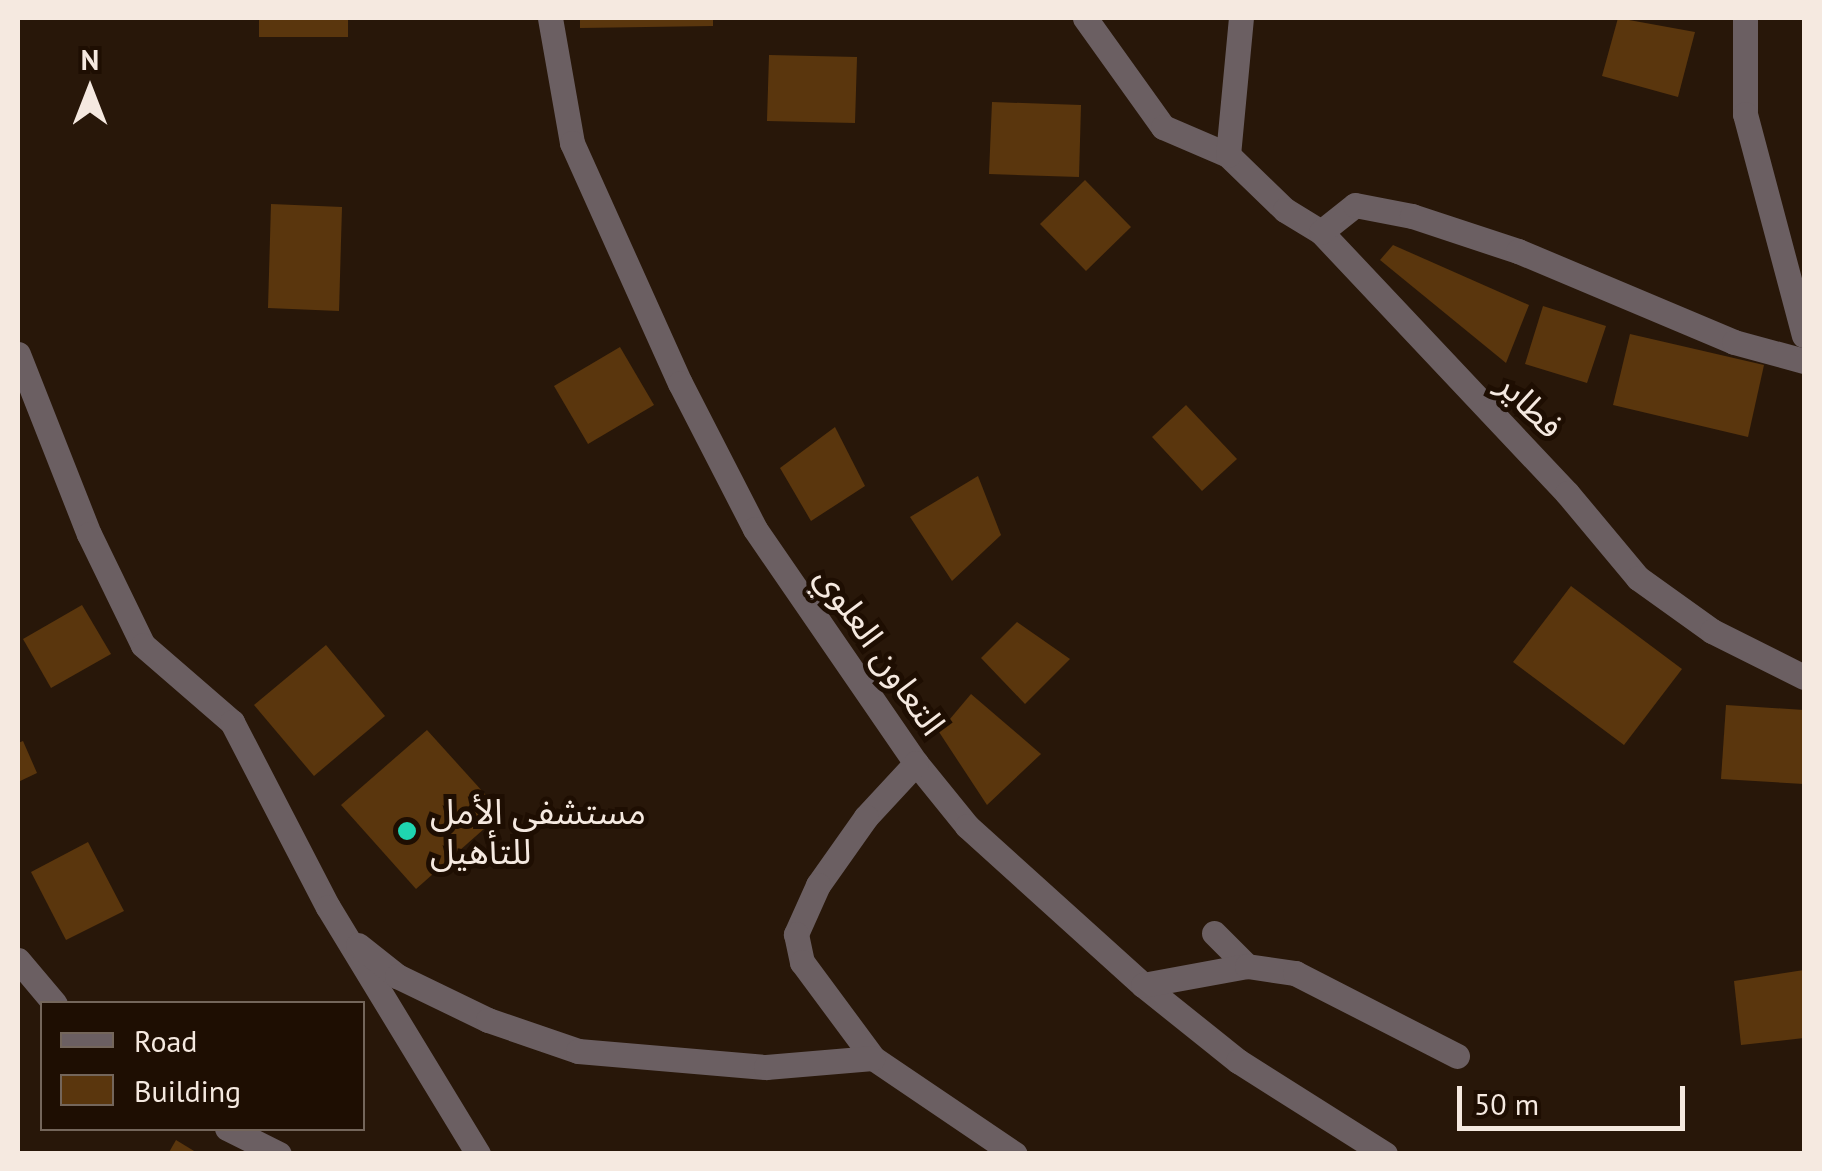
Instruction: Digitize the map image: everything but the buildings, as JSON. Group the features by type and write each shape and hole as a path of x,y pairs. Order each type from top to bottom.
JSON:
{"street":[{"name":"التعاون العلوي","path":"550,18 572,143 680,383 754,529 916,762 967,826 1143,985 1238,1060 1385,1154"},
{"path":"1085,18 1163,127 1228,155 1241,18"},
{"path":"1745,18 1745,114 1804,335"},
{"name":"فطاير","path":"1228,155 1285,210 1321,232 1568,493 1638,578 1712,631 1804,677"},
{"path":"1321,232 1355,206 1412,216 1518,251 1734,342 1804,361"},
{"path":"18,354 89,534 143,646 232,722 346,936 478,1154"},
{"path":"916,762 837,858 796,934 802,962 873,1058 1015,1154"},
{"path":"1214,933 1246,966"},
{"path":"346,936 397,976 488,1020 578,1052 766,1067 873,1058"},
{"path":"18,960 52,1001"},
{"path":"1143,985 1246,966 1295,973 1338,990 1457,1056"},
{"path":"233,1131 279,1154"}],"place":[{"name":"مستشفى الأمل للتأهيل","path":"407,831"}]}
